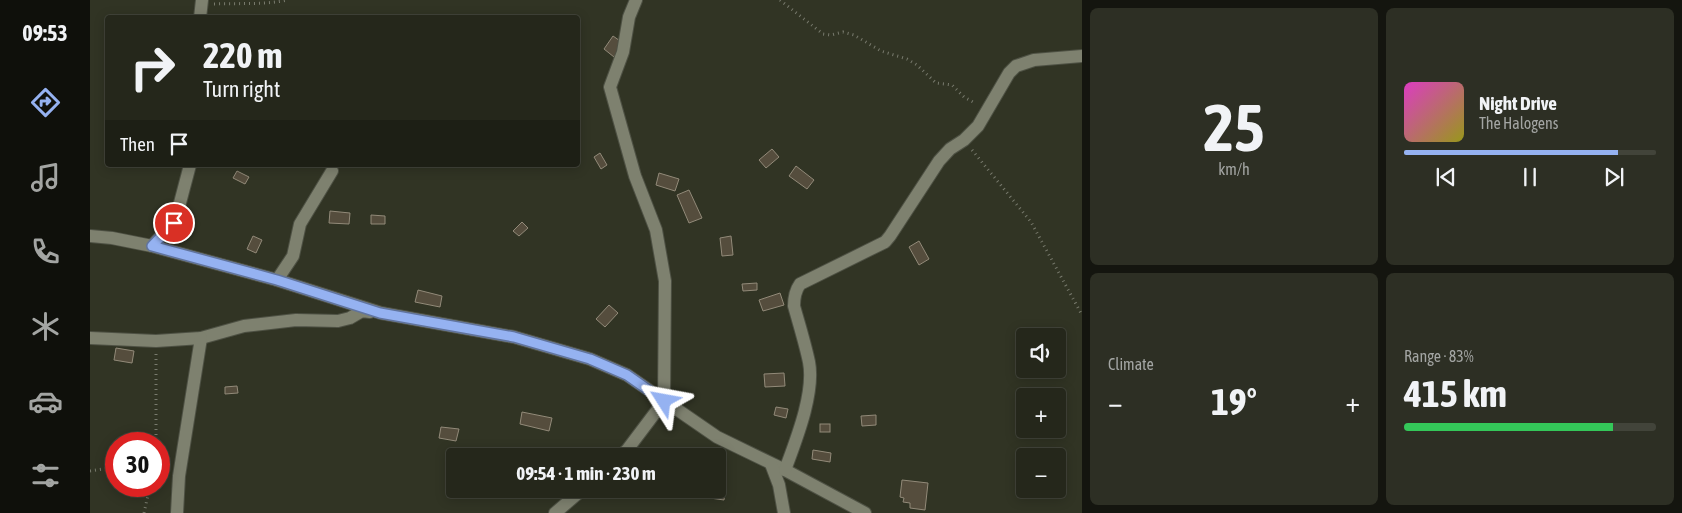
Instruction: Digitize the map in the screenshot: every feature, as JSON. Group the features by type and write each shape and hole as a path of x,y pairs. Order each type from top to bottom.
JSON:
{"street":[{"path":"629,448 664,401 665,281 656,230 635,176 610,87 623,52 629,16 636,0"},
{"path":"200,15 201,2"},
{"path":"785,470 804,414 810,374 809,362 794,306 796,289 800,284 885,242 939,160 978,126 1008,73 1016,66 1034,60 1082,56"},
{"path":"152,246 174,223 189,167"},
{"path":"277,280 293,256 300,224 332,171"},
{"path":"90,236 112,238 152,246 277,280 380,313"},
{"path":"90,338 156,341 201,338 244,326 296,320 338,321 350,318 363,311 514,337 590,359 627,375 717,436 865,513"},
{"path":"177,513 179,476 201,338"},
{"path":"771,464 779,485 784,513"},
{"path":"555,513 572,498"}],"path":[{"path":"201,2 236,5 274,3 288,0"},
{"path":"780,0 824,34 831,35 843,32 854,35 881,51 907,59 917,65 936,83 952,85 964,97 987,109"},
{"path":"964,140 1031,222 1082,315"},
{"path":"156,341 156,432"},
{"path":"90,471 105,469"},
{"path":"144,513 148,497"}],"building":[{"path":"613,36 623,43 614,57 604,49"},
{"path":"772,149 779,157 766,168 759,160"},
{"path":"600,153 607,165 601,169 594,157"},
{"path":"796,166 814,180 807,189 789,176"},
{"path":"237,171 249,177 245,184 233,178"},
{"path":"659,173 679,179 675,191 656,185"},
{"path":"689,190 702,218 689,223 677,195"},
{"path":"330,211 350,213 349,224 329,223"},
{"path":"371,215 385,216 385,224 371,224"},
{"path":"522,222 528,228 519,236 513,231"},
{"path":"253,236 262,240 256,253 247,249"},
{"path":"731,236 733,255 722,256 720,238"},
{"path":"919,241 929,259 919,265 909,247"},
{"path":"757,283 757,290 743,291 742,284"},
{"path":"418,290 442,296 440,307 415,302"},
{"path":"780,293 784,305 763,311 759,300"},
{"path":"609,305 618,313 605,327 596,319"},
{"path":"116,348 134,351 132,363 114,360"},
{"path":"784,373 785,386 765,387 764,374"},
{"path":"237,386 238,393 225,394 225,387"},
{"path":"776,407 788,409 786,418 774,415"},
{"path":"522,412 552,418 549,431 520,424"},
{"path":"876,415 876,425 862,426 861,416"},
{"path":"820,424 830,424 830,432 820,432"},
{"path":"441,427 459,429 456,441 439,438"},
{"path":"813,450 831,453 830,462 812,459"},
{"path":"902,480 928,483 925,510 910,508 910,503 903,502 904,498 900,497"}],"route":[{"path":"174,223 152,246 277,280 380,313 514,337 590,359 627,375 664,401"}]}
